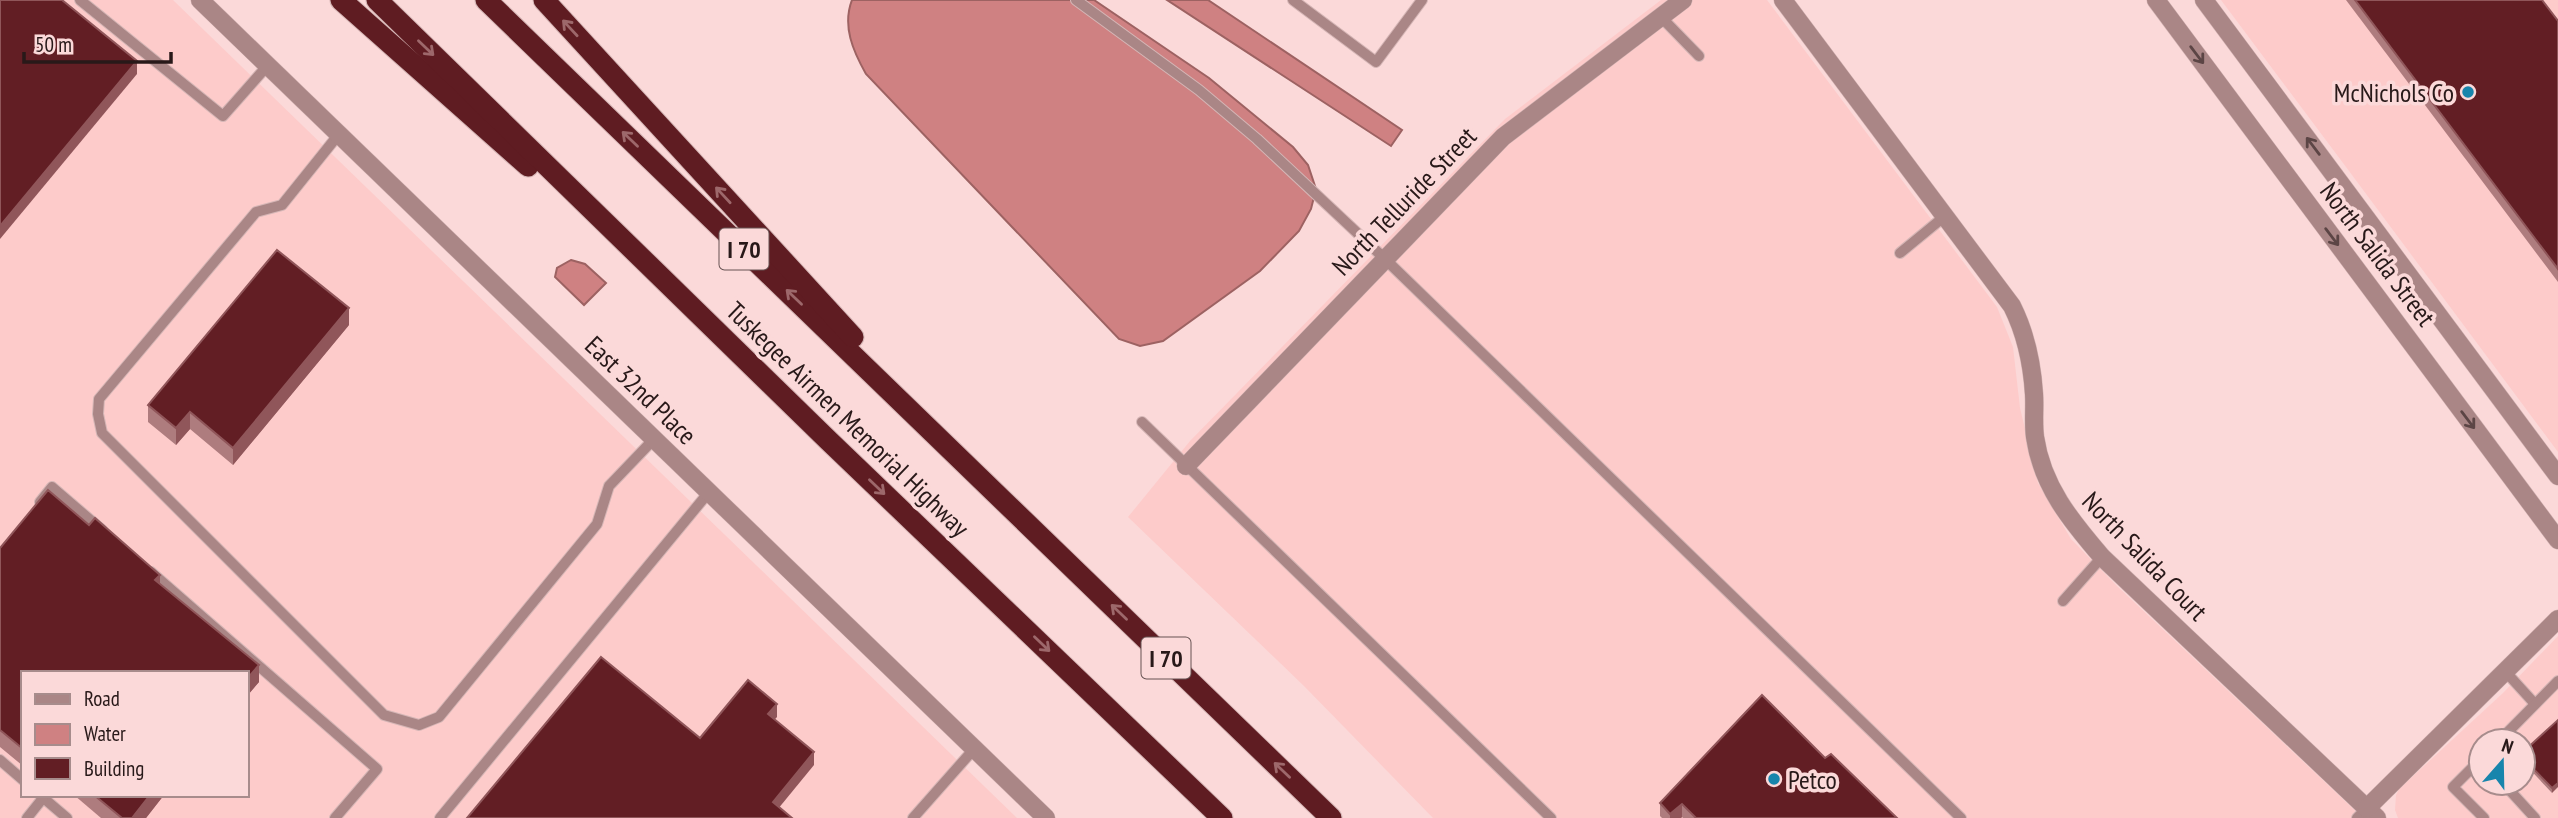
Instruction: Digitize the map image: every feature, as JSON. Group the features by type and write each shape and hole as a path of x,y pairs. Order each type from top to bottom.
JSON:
{"highway":[{"path":"341,0 556,190 828,439"},
{"name":"Tuskegee Airmen Memorial Highway","path":"377,0 1222,818"},
{"name":"Tuskegee Airmen Memorial Highway","path":"486,0 1331,818"},
{"path":"544,0 1002,498"}],"street":[{"name":"East 32nd Place","path":"200,0 1046,818"},
{"name":"North Telluride Street","path":"1186,466 1503,137 1683,0"},
{"name":"North Salida Court","path":"1783,0 2012,306 2022,327 2032,373 2035,437 2047,481 2058,503 2102,557 2367,815"},
{"name":"North Salida Street","path":"2156,0 2558,540"},
{"name":"North Salida Street","path":"2204,0 2558,476"},
{"path":"2367,815 2504,670 2558,619"}],"lane":[{"path":"80,0 223,116 268,65"},
{"path":"1076,0 1199,90 1257,139 1961,818"},
{"path":"1293,0 1376,62 1422,0"},
{"path":"1661,17 1699,56"},
{"path":"339,134 282,205 256,212 99,399 98,414 102,433 384,715 419,725 439,717 597,524 610,486 654,439"},
{"path":"1899,253 1945,216"},
{"path":"1142,422 1550,818"},
{"path":"35,508 52,487 114,541"},
{"path":"440,818 709,492"},
{"path":"2063,601 2102,557"},
{"path":"142,565 377,769 335,818"},
{"path":"2504,670 2535,704"},
{"path":"2512,727 2558,681"},
{"path":"913,818 974,749"},
{"path":"0,760 21,778"},
{"path":"2467,773 2453,787 2484,818"},
{"path":"27,818 41,797"},
{"path":"43,797 66,818"},
{"path":"2516,797 2535,818"}],"shaded area":[{"path":"0,0 173,0 1017,818 0,818"},
{"path":"1661,0 1767,0 1997,307 2013,347 2020,408 2038,483 2071,539 2117,586 2363,818 1433,818 1304,686 1128,517 1190,441 1505,119"},
{"path":"2221,0 2558,0 2558,452 2352,175"},
{"path":"2558,636 2558,818 2398,818 2395,810 2399,789 2503,693"}],"water":[{"path":"852,0 1094,0 1209,78 1293,147 1308,165 1316,189 1311,209 1299,231 1260,271 1163,341 1140,346 1119,339 866,74 850,38 848,19"},
{"path":"1167,0 1208,0 1402,130 1391,146"},
{"path":"571,260 585,264 606,283 584,305 555,277 557,268"}],"building":[{"path":"0,0 62,0 137,61 0,226"},
{"path":"2355,0 2542,0 2558,21 2558,269"},
{"path":"277,250 349,308 233,448 190,412 176,428 148,405"},
{"path":"48,490 89,525 95,518 160,575 155,580 259,665 248,678 248,671 21,671 21,747 0,730 0,548"},
{"path":"601,657 700,738 748,680 777,704 768,714 814,752 773,802 792,818 467,818"},
{"path":"1762,695 1825,758 1831,754 1897,818 1696,818 1682,804 1670,814 1660,803"},
{"path":"2558,720 2558,783 2552,788 2537,772 2537,739"},
{"path":"96,797 148,797 132,818 122,818"}],"place":[{"name":"McNichols Co","path":"2468,92"},
{"name":"Petco","path":"1774,779"}]}
